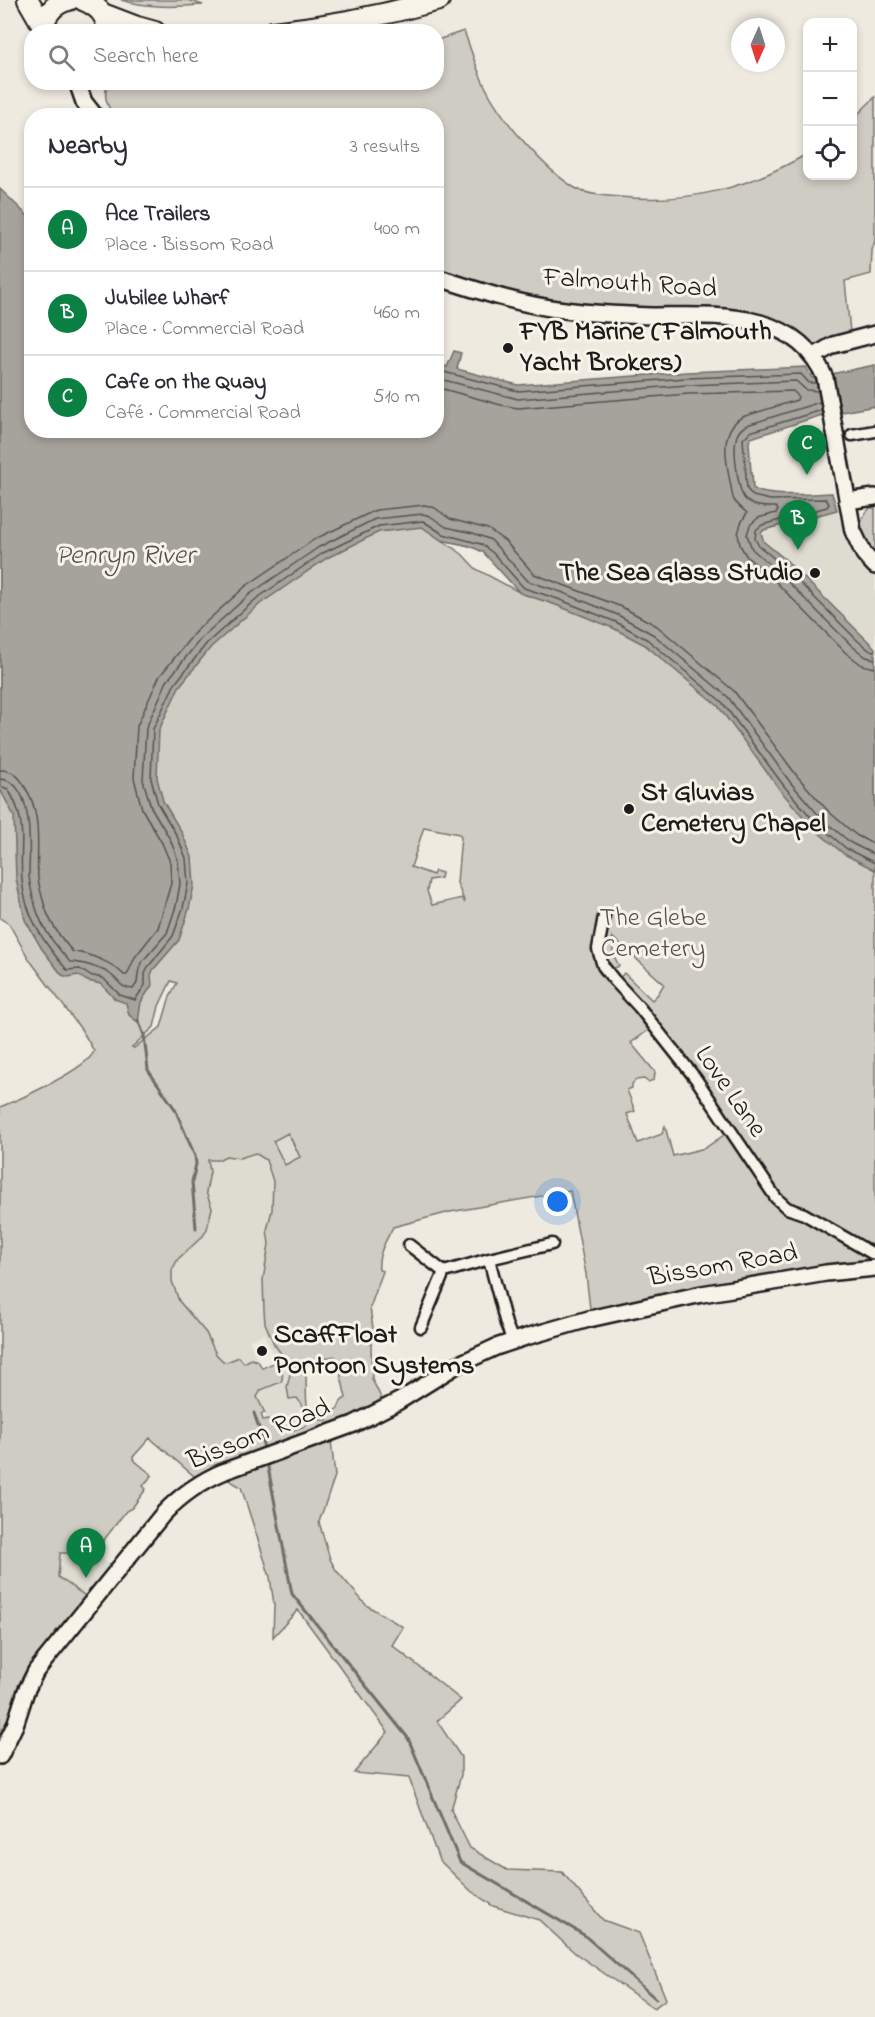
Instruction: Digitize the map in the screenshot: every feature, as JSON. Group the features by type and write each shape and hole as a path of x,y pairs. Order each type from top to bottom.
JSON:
{"highway":[{"path":"28,0 40,24"},
{"path":"45,24 54,7 64,0"},
{"path":"83,0 93,4 105,23"},
{"path":"327,24 439,0"}],"street":[{"path":"80,90 88,108"},
{"path":"89,90 99,108"},
{"name":"Falmouth Road","path":"444,279 507,299 548,308 616,315 710,316 761,323 794,338 816,362"},
{"path":"875,334 833,345 816,362 826,384 853,531 864,554 875,566"},
{"path":"852,435 875,431"},
{"path":"847,501 875,497"},
{"name":"Love Lane","path":"604,916 598,949 603,966 696,1079 776,1198 787,1208 804,1214 875,1255"},
{"path":"421,1327 444,1272 552,1244"},
{"path":"409,1245 444,1272"},
{"path":"489,1259 506,1324 513,1341"},
{"name":"Bissom Road","path":"2,1747 36,1671 155,1522 173,1503 197,1485 225,1471 331,1434 364,1419 399,1401 457,1365 513,1341 589,1319 702,1294 826,1273 875,1268"}],"shaded area":[{"path":"837,510 849,542 861,561 875,576 875,648 761,537 764,530"},
{"path":"288,1133 300,1157 285,1165 273,1141"},
{"path":"255,1153 266,1160 273,1181 272,1210 267,1230 269,1243 264,1272 265,1323 274,1344 291,1370 287,1387 288,1396 297,1398 301,1402 306,1425 292,1430 289,1426 269,1423 257,1397 261,1390 279,1384 282,1375 264,1334 249,1341 258,1361 244,1363 223,1361 216,1354 206,1333 179,1301 172,1281 172,1270 178,1259 203,1236 207,1228 212,1208 206,1192 210,1172 208,1160 226,1156 240,1158"},
{"path":"60,1552 94,1553 116,1569 91,1600 58,1577"}],"green space":[{"path":"121,0 188,0 203,5 162,6"},
{"path":"464,31 476,66 492,99 512,128 550,169 580,190 597,195 645,199 717,191 762,176 803,156 803,180 857,180 857,115 875,97 875,241 872,250 871,274 845,281 850,332 812,346 798,333 535,299 444,271 444,108 110,108 106,99 106,90 444,90 444,38"},
{"name":"The Glebe Cemetery","path":"0,371 24,377 24,438 69,438 65,488 67,501 80,534 77,550 83,568 83,586 100,607 105,633 121,650 125,663 121,676 120,693 109,711 101,734 104,750 122,783 112,830 115,864 127,898 145,920 148,930 145,951 130,965 128,971 130,996 137,1020 131,992 131,970 148,952 150,926 145,912 130,896 119,870 115,828 124,781 108,751 105,735 112,711 123,693 128,656 124,644 111,627 106,608 89,581 89,570 81,554 86,534 74,503 71,485 71,467 76,438 356,438 432,447 540,450 663,440 693,449 700,487 712,512 745,543 765,585 796,617 875,681 875,1254 788,1207 776,1197 787,1208 872,1253 875,1256 875,1268 768,1281 591,1317 586,1274 570,1191 450,1212 393,1227 381,1253 379,1270 383,1271 370,1308 373,1328 372,1379 386,1408 337,1431 225,1471 201,1482 150,1438 133,1457 152,1475 143,1486 146,1489 132,1508 126,1511 94,1553 60,1553 58,1577 91,1600 36,1670 25,1690 6,1743 0,1740 0,1107 67,1074 80,1066 94,1051 83,1032 29,959 9,924 0,918","holes":["442,540 471,546 486,554 519,592 476,569 462,554","424,827 459,834 461,836 457,883 465,903 462,898 432,905 427,891 429,880 441,878 442,873 435,871 433,875 411,867","612,937 664,984 652,1000 624,973 617,981 635,1000 696,1078 771,1190 730,1131 705,1148 673,1156 665,1126 662,1134 638,1143 627,1114 635,1111 627,1090 632,1088 636,1080 644,1079 648,1082 654,1080 655,1072 631,1043 654,1026 608,975 600,962 598,947 601,962 607,971 619,966 613,954","171,981 177,983 170,996 161,1027 134,1048 132,1047 154,1027 159,1006","288,1133 300,1157 285,1165 273,1141","255,1153 266,1160 273,1181 272,1210 267,1230 269,1244 263,1280 265,1323 274,1344 291,1370 287,1387 289,1399 297,1398 303,1411 306,1426 293,1430 289,1426 273,1425 268,1419 263,1420 261,1414 265,1413 257,1397 261,1390 281,1382 282,1372 278,1364 276,1362 262,1368 258,1361 251,1359 244,1363 239,1357 227,1362 223,1361 216,1354 206,1333 179,1301 172,1281 172,1270 178,1259 203,1236 207,1229 212,1208 206,1192 210,1172 208,1160 218,1160 226,1156 240,1158","334,1356 337,1358 346,1398 329,1414 327,1420 314,1420 310,1414 306,1400 306,1378 303,1364"]},
{"path":"870,508 875,508 875,555 864,537 861,526"},
{"path":"331,1440 335,1476 319,1522 330,1559 336,1570 366,1605 403,1627 392,1645 461,1700 437,1721 461,1757 461,1775 451,1810 470,1848 507,1870 562,1872 603,1920 639,1933 666,1999 654,2008 575,1953 539,1920 493,1906 471,1891 439,1860 409,1778 354,1773 388,1732 298,1610 273,1637 274,1605 270,1577 241,1487 223,1477"}],"water":[{"name":"Penryn River","path":"0,189 24,212 24,438 444,438 444,366 447,367 454,351 461,353 457,369 518,385 687,372 806,367 812,378 875,365 875,406 819,416 751,438 749,442 753,488 779,494 832,493 837,510 764,530 761,533 764,542 786,560 875,648 875,870 844,854 812,827 780,790 718,706 645,645 613,628 520,593 483,552 470,546 441,540 422,527 379,532 327,558 260,604 211,647 179,687 159,730 157,778 163,801 182,833 192,857 194,885 179,940 153,970 152,985 141,1002 138,1022 129,1015 126,1003 115,999 101,984 87,981 78,975 68,977 62,975 42,949 25,920 16,879 14,816 0,789"}],"waterway":[{"path":"138,1020 144,1035 148,1070 175,1109 195,1156 196,1164 192,1182 196,1228"},
{"path":"254,1413 265,1453"},
{"path":"267,1462 292,1594 408,1738 460,1862 584,1935 656,1999"}],"place":[{"name":"FYB Marine (Falmouth Yacht Brokers)","path":"508,348"},
{"name":"Cafe on the Quay","path":"807,475"},
{"name":"Jubilee Wharf","path":"798,550"},
{"name":"The Sea Glass Studio","path":"815,573"},
{"name":"St Gluvias Cemetery Chapel","path":"629,809"},
{"name":"ScaffFloat Pontoon Systems","path":"262,1351"},
{"name":"Ace Trailers","path":"86,1578"}]}
